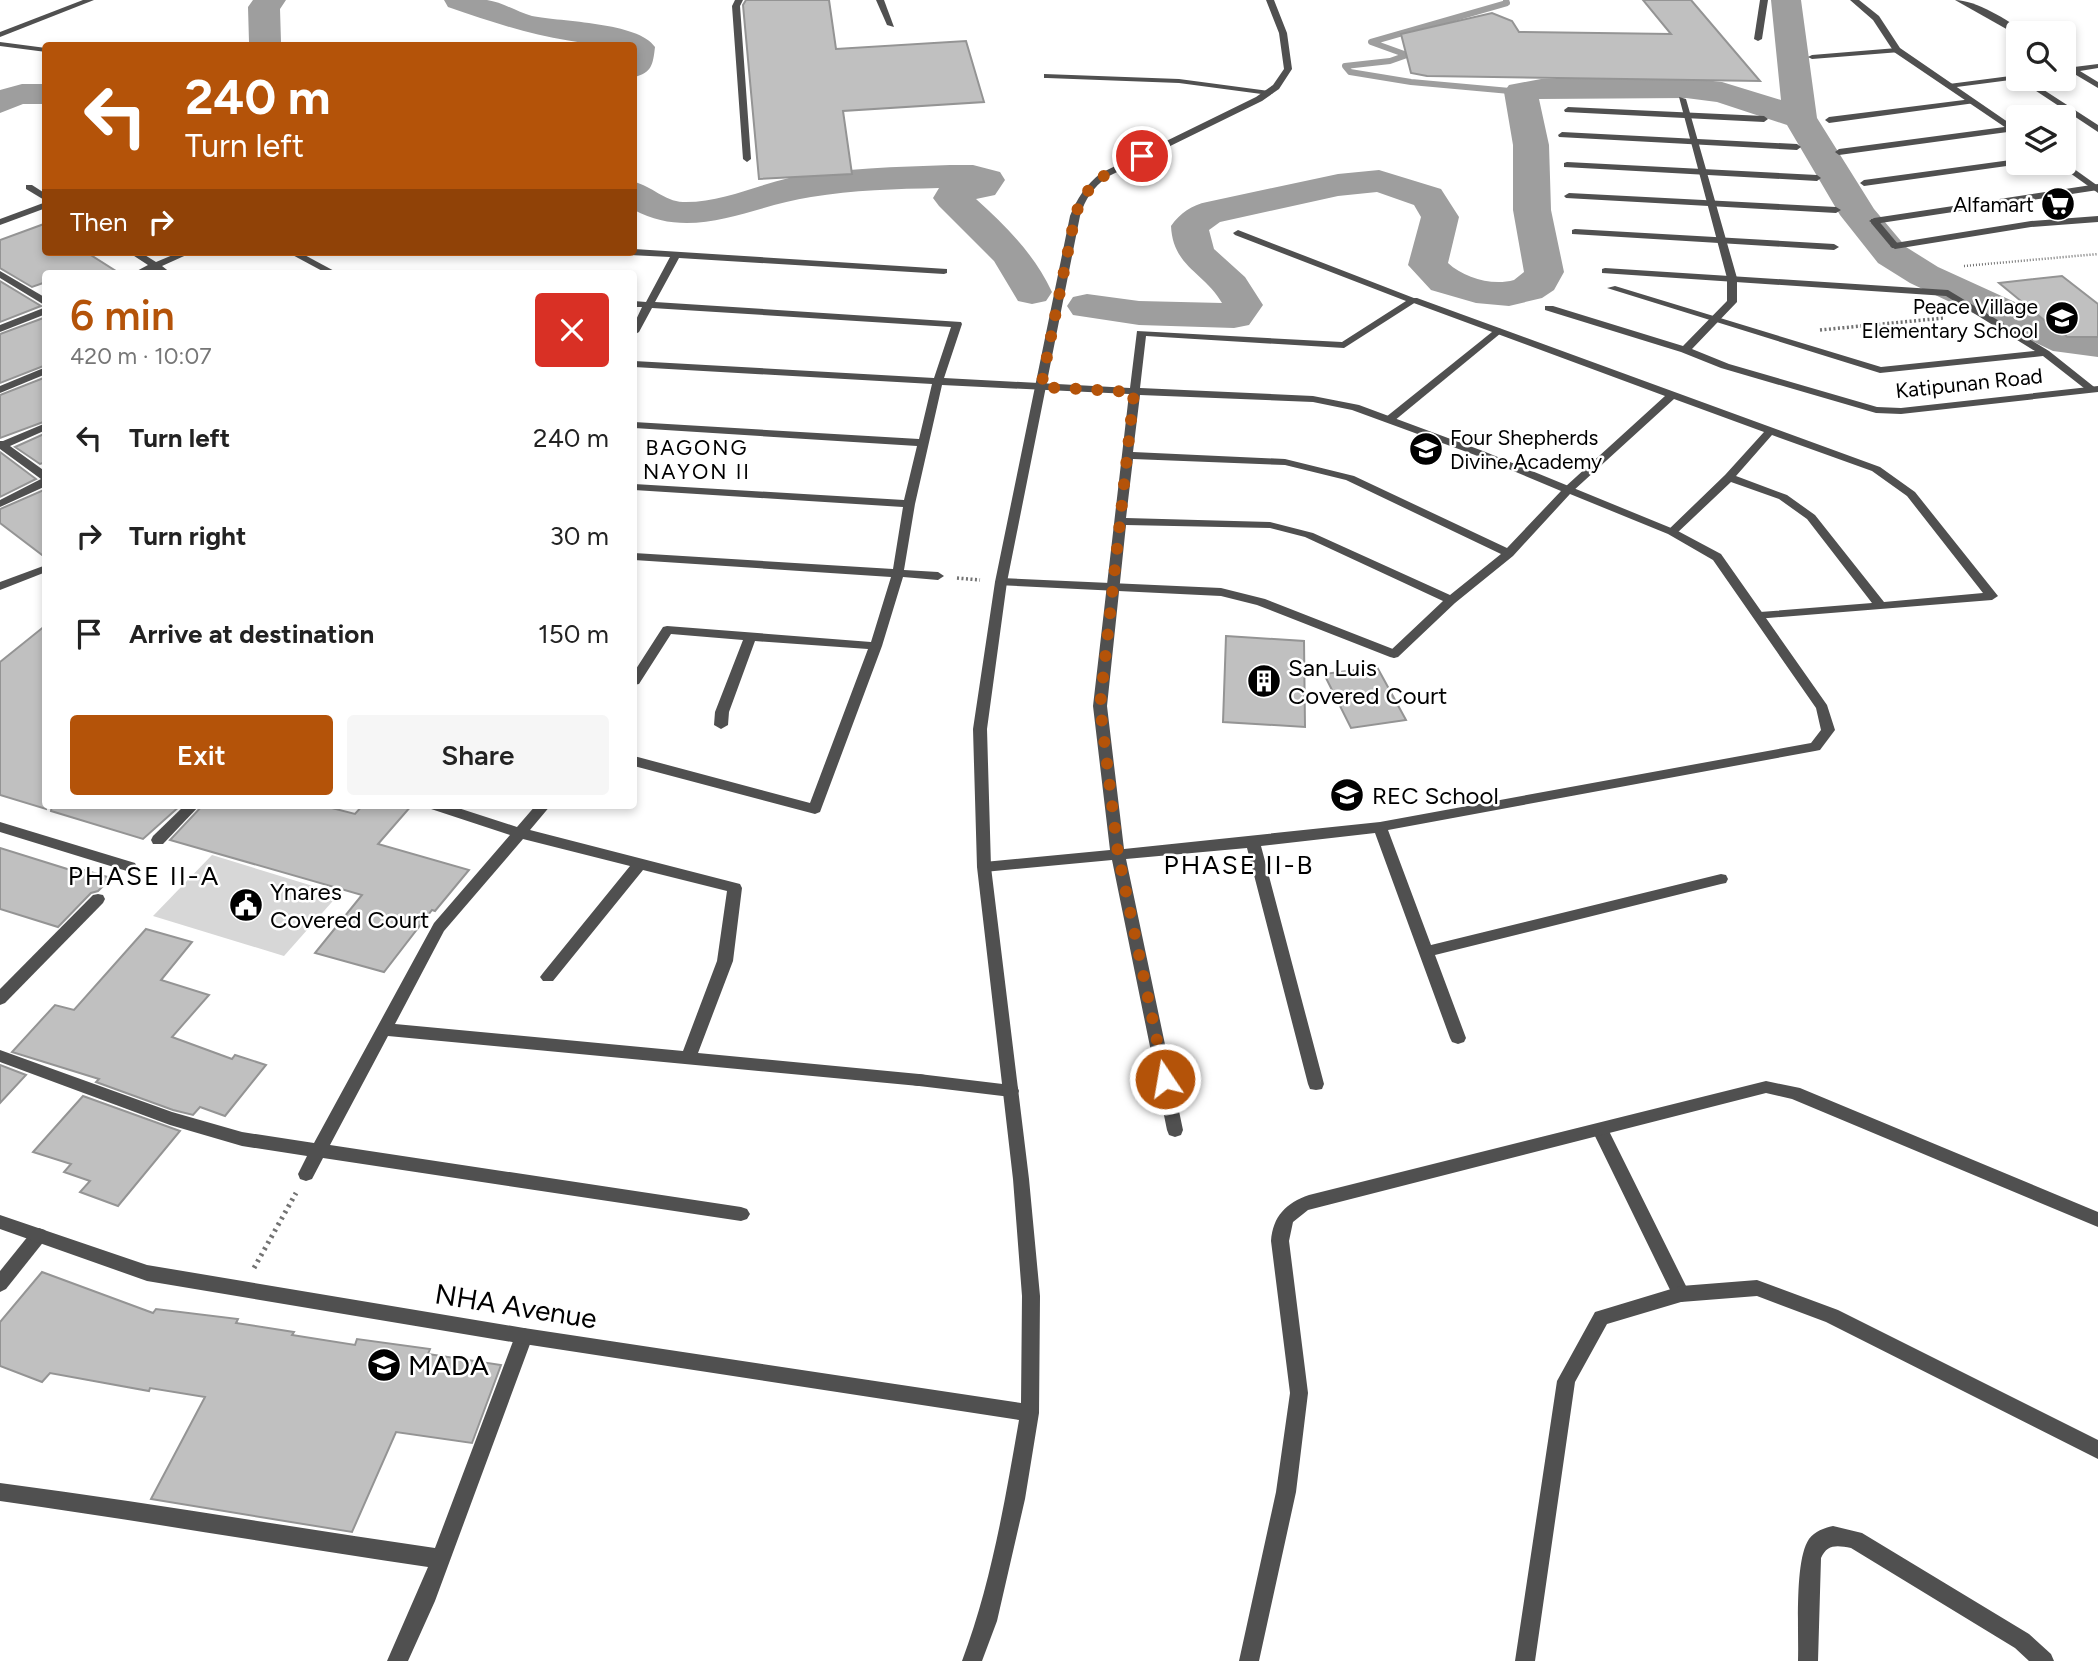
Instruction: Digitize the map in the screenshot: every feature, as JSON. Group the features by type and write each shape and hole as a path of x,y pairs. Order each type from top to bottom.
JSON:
{"street":[{"path":"0,35 90,0"},
{"path":"739,0 736,6 747,159"},
{"path":"880,0 891,25"},
{"path":"972,1661 987,1621 1015,1499 1030,1413 1031,1296 1011,1091 984,867 980,729 1001,582 1075,216 1090,186 1112,171 1235,113 1269,93 1284,78 1288,69 1283,33 1270,0"},
{"path":"1758,39 1764,0"},
{"path":"1854,0 1876,18 1896,50 2006,125"},
{"path":"1959,0 2006,24"},
{"path":"0,44 42,49"},
{"path":"1812,57 1896,50"},
{"path":"2076,69 2098,66"},
{"path":"2076,74 2098,86"},
{"path":"1046,76 1179,81 1269,93"},
{"path":"1949,86 2006,80"},
{"path":"2040,91 2098,129"},
{"path":"1682,99 1732,278 1732,302 1685,350"},
{"path":"1829,120 1972,102"},
{"path":"1569,110 1764,119"},
{"path":"1839,152 2006,132"},
{"path":"1562,135 1797,147"},
{"path":"1864,183 2006,164"},
{"path":"1567,166 1817,178"},
{"path":"2076,174 2097,188"},
{"path":"29,187 42,195"},
{"path":"2097,188 1874,221 1895,246 2031,224 2098,219"},
{"path":"1569,196 1836,210"},
{"path":"0,222 42,206"},
{"path":"1575,232 1834,247"},
{"path":"1238,233 1876,469 1911,494 1992,596 1760,616"},
{"path":"637,253 944,271"},
{"path":"637,326 676,255"},
{"path":"139,256 161,270"},
{"path":"145,270 179,256"},
{"path":"300,256 327,270"},
{"path":"304,258 309,256"},
{"path":"1605,271 1948,293 2045,353 2096,390"},
{"path":"0,274 42,300"},
{"path":"1612,288 1880,370 2045,353"},
{"path":"1175,1130 1118,854 1100,706 1141,333 1344,345 1414,300"},
{"path":"637,304 957,324 938,381 909,504 898,573 876,646 815,809 637,762"},
{"name":"Katipunan Road","path":"1549,309 1875,410 1901,411 2096,390"},
{"path":"0,329 42,312"},
{"path":"1390,419 1497,331"},
{"path":"637,364 1313,400 1355,407 1569,489 1672,532 1717,557 1822,708 1828,730 1815,747 1380,827 1253,842 984,867"},
{"path":"0,390 42,372"},
{"path":"1001,582 1221,592 1261,602 1394,653 1451,600 1508,553 1569,489 1672,395"},
{"path":"637,425 925,443"},
{"path":"42,428 1,445 42,477"},
{"path":"1672,532 1729,477 1770,430"},
{"path":"1127,455 1285,462 1350,478 1508,553"},
{"path":"1729,477 1783,497 1811,517 1880,605"},
{"path":"0,504 42,482"},
{"path":"637,486 909,504"},
{"path":"1120,521 1270,525 1309,535 1451,600"},
{"path":"637,556 938,576"},
{"path":"0,586 42,570"},
{"path":"637,676 667,630 876,646"},
{"path":"721,726 722,712 751,636"},
{"path":"158,840 189,809"},
{"path":"446,809 522,833 735,888 725,961 688,1058"},
{"path":"306,1174 439,927 541,809"},
{"path":"0,827 131,867"},
{"path":"1380,827 1458,1038"},
{"path":"1253,842 1316,1084"},
{"path":"548,977 640,864"},
{"path":"1425,952 1721,879"},
{"path":"0,999 98,899"},
{"path":"384,1029 1011,1091"},
{"path":"0,1056 215,1132 268,1145 741,1214"},
{"path":"1249,1661 1286,1492 1300,1393 1280,1228 1286,1216 1309,1202 1757,1089 1775,1088 1794,1093 2098,1220"},
{"path":"1600,1130 1681,1294"},
{"name":"NHA Avenue","path":"0,1222 146,1273 524,1336 1030,1413"},
{"path":"0,1284 39,1236"},
{"path":"1525,1661 1566,1381 1601,1318 1681,1294 1758,1288 1832,1316 2098,1450"},
{"path":"397,1661 425,1601 524,1336"},
{"path":"0,1492 134,1510 234,1530 440,1559"},
{"path":"1808,1661 1811,1558 1815,1545 1825,1537 1839,1535 1855,1540 2022,1641 2044,1661"}],"path":[{"path":"1964,266 2098,254"},
{"path":"1801,346 1818,330 1944,318"},
{"path":"938,576 1001,582"},
{"path":"242,1290 306,1174"}],"shaded area":[{"name":"Ynares Covered Court","path":"212,855 339,894 284,956 153,916"}],"building":[{"path":"746,0 829,0 836,49 966,41 984,102 843,111 852,174 759,179 743,5"},
{"path":"1643,0 1691,0 1760,81 1427,76 1411,73 1401,34 1492,13 1512,21 1519,32 1671,34"},
{"path":"42,225 42,256 92,256 114,270 42,270 42,283 32,287 0,268 0,240"},
{"path":"2062,276 2098,304 2098,337 2067,337 2054,319 2044,320 1999,283"},
{"path":"0,281 41,306 0,322"},
{"path":"42,318 42,367 0,383 0,334"},
{"path":"42,379 42,422 0,438 0,395"},
{"path":"42,435 42,463 40,464 15,447"},
{"path":"0,452 36,479 0,497"},
{"path":"42,491 42,555 0,523 0,509"},
{"path":"42,628 42,808 0,795 0,662"},
{"name":"San Luis Covered Court","path":"1226,636 1304,641 1305,727 1223,722"},
{"path":"1377,667 1406,720 1351,728 1324,674"},
{"path":"51,809 177,809 143,839"},
{"path":"199,809 336,809 355,814 359,809 409,809 378,844 469,870 435,911 432,910 384,972 315,953 362,895 170,840"},
{"path":"0,848 77,872 80,869 111,878 98,891 91,893 58,927 0,909"},
{"path":"146,929 192,942 161,980 209,995 172,1037 232,1059 235,1055 266,1065 225,1116 200,1107 193,1115 173,1110 96,1082 99,1079 12,1052 55,1005 74,1010"},
{"path":"0,1065 26,1075 0,1103"},
{"path":"83,1096 180,1131 118,1206 80,1192 90,1181 64,1172 71,1164 33,1152"},
{"path":"42,1272 153,1313 156,1309 238,1319 236,1323 294,1332 292,1335 355,1345 357,1339 430,1349 428,1354 501,1365 472,1443 396,1432 352,1532 151,1499 205,1397 150,1388 149,1391 50,1373 42,1382 0,1366 0,1322"}],"waterway":[{"path":"265,42 264,7 271,0"},
{"path":"459,0 523,23 626,42"},
{"path":"1506,0 1507,3 1371,42 1407,55 1390,61 1345,66 1350,72 1411,82 1521,92"},
{"path":"1786,0 1800,118"},
{"path":"637,46 637,64"},
{"path":"1087,306 1139,313 1234,316 1243,305 1233,288 1198,255 1191,238 1190,226 1207,213 1338,185 1379,181 1428,197 1440,217 1428,265 1445,282 1476,291 1509,294 1528,289 1540,282 1544,272 1532,210 1531,145 1521,92 1541,89 1686,88 1722,92 1800,118"},
{"path":"0,103 22,94 42,94"},
{"path":"1800,118 1859,215 1892,255 1924,275 2068,342 2098,344"},
{"path":"637,195 661,209 692,213 717,210 779,192 836,182 973,176 987,180 982,187 954,193 952,198 1008,253 1018,265 1032,292"}],"place":[{"name":"Alfamart","path":"2058,204"},
{"name":"Peace Village Elementary School","path":"2062,318"},
{"name":"Four Shepherds Divine Academy","path":"1426,449"},
{"name":"San Luis Covered Court","path":"1264,681"},
{"name":"REC School","path":"1347,795"},
{"name":"Ynares Covered Court","path":"246,905"},
{"name":"MADA","path":"384,1365"}],"district":[{"name":"BAGONG NAYON II","path":"697,459"},
{"name":"PHASE II-B","path":"1239,865"},
{"name":"PHASE II-A","path":"144,876"}],"route":[{"path":"1142,156 1090,186 1081,200 1075,216 1041,387 1134,392 1100,706 1118,854 1165,1079"}]}
